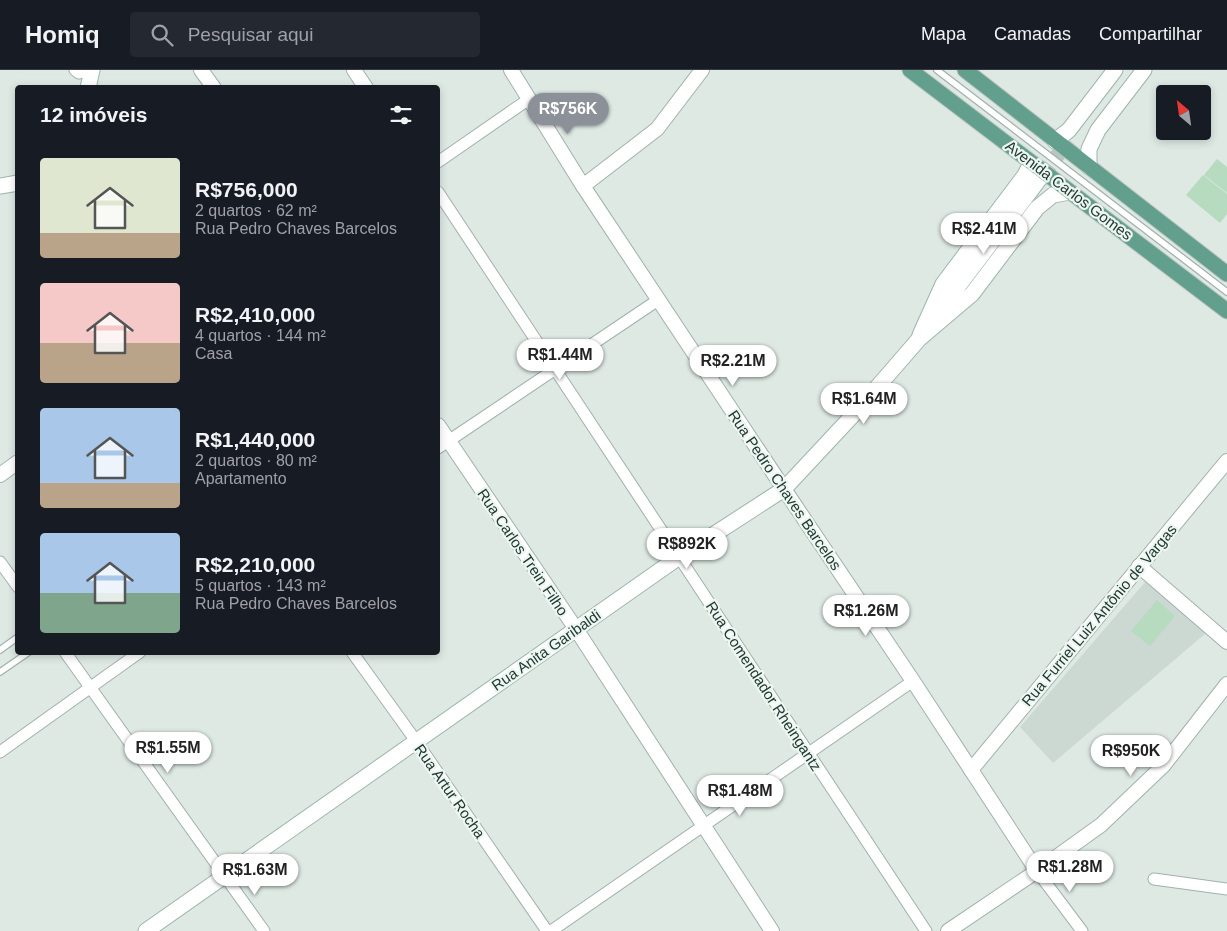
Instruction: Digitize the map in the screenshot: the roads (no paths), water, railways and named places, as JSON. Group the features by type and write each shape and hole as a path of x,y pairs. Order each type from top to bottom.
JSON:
{"main road":[{"path":"88,85 91,70"},
{"name":"Avenida Carlos Gomes","path":"910,70 1227,311"},
{"name":"Avenida Carlos Gomes","path":"965,70 1062,140 1089,167 1227,274"},
{"path":"1062,140 1116,70"},
{"path":"1062,140 1124,70"},
{"path":"1089,167 1089,149 1098,130 1144,70"},
{"name":"Rua Anita Garibaldi","path":"919,338 943,284 1032,163"},
{"path":"919,338 1041,177"},
{"path":"0,186 15,184"},
{"name":"Rua Anita Garibaldi","path":"146,931 679,557 784,489 854,414 919,338 972,294 1037,208 1053,195 1070,192"}],"street":[{"path":"75,70 80,73 91,70"},
{"path":"202,70 212,85"},
{"path":"354,70 364,85"},
{"name":"Rua Pedro Chaves Barcelos","path":"511,70 583,186 658,300 914,681 1037,871 1082,931"},
{"path":"583,186 657,129 702,70"},
{"path":"440,161 529,99"},
{"name":"Rua Comendador Rheingantz","path":"440,195 926,931"},
{"path":"443,445 658,300"},
{"name":"Rua Carlos Trein Filho","path":"443,445 576,629 772,931"},
{"name":"Rua Furriel Luiz Antônio de Vargas","path":"971,770 1227,461"},
{"path":"0,475 15,464"},
{"path":"0,562 15,583"},
{"path":"1139,566 1227,642"},
{"path":"67,655 264,931"},
{"path":"0,752 136,655"},
{"name":"Rua Artur Rocha","path":"354,655 547,931"},
{"path":"552,931 914,681"},
{"path":"948,931 1102,825 1163,766 1227,684"},
{"path":"1154,879 1227,889"}],"lane":[{"path":"937,70 1227,292"},
{"path":"0,650 15,639"},
{"path":"0,672 25,655"}],"tunnel":[{"path":"1041,177 1069,140"}]}
